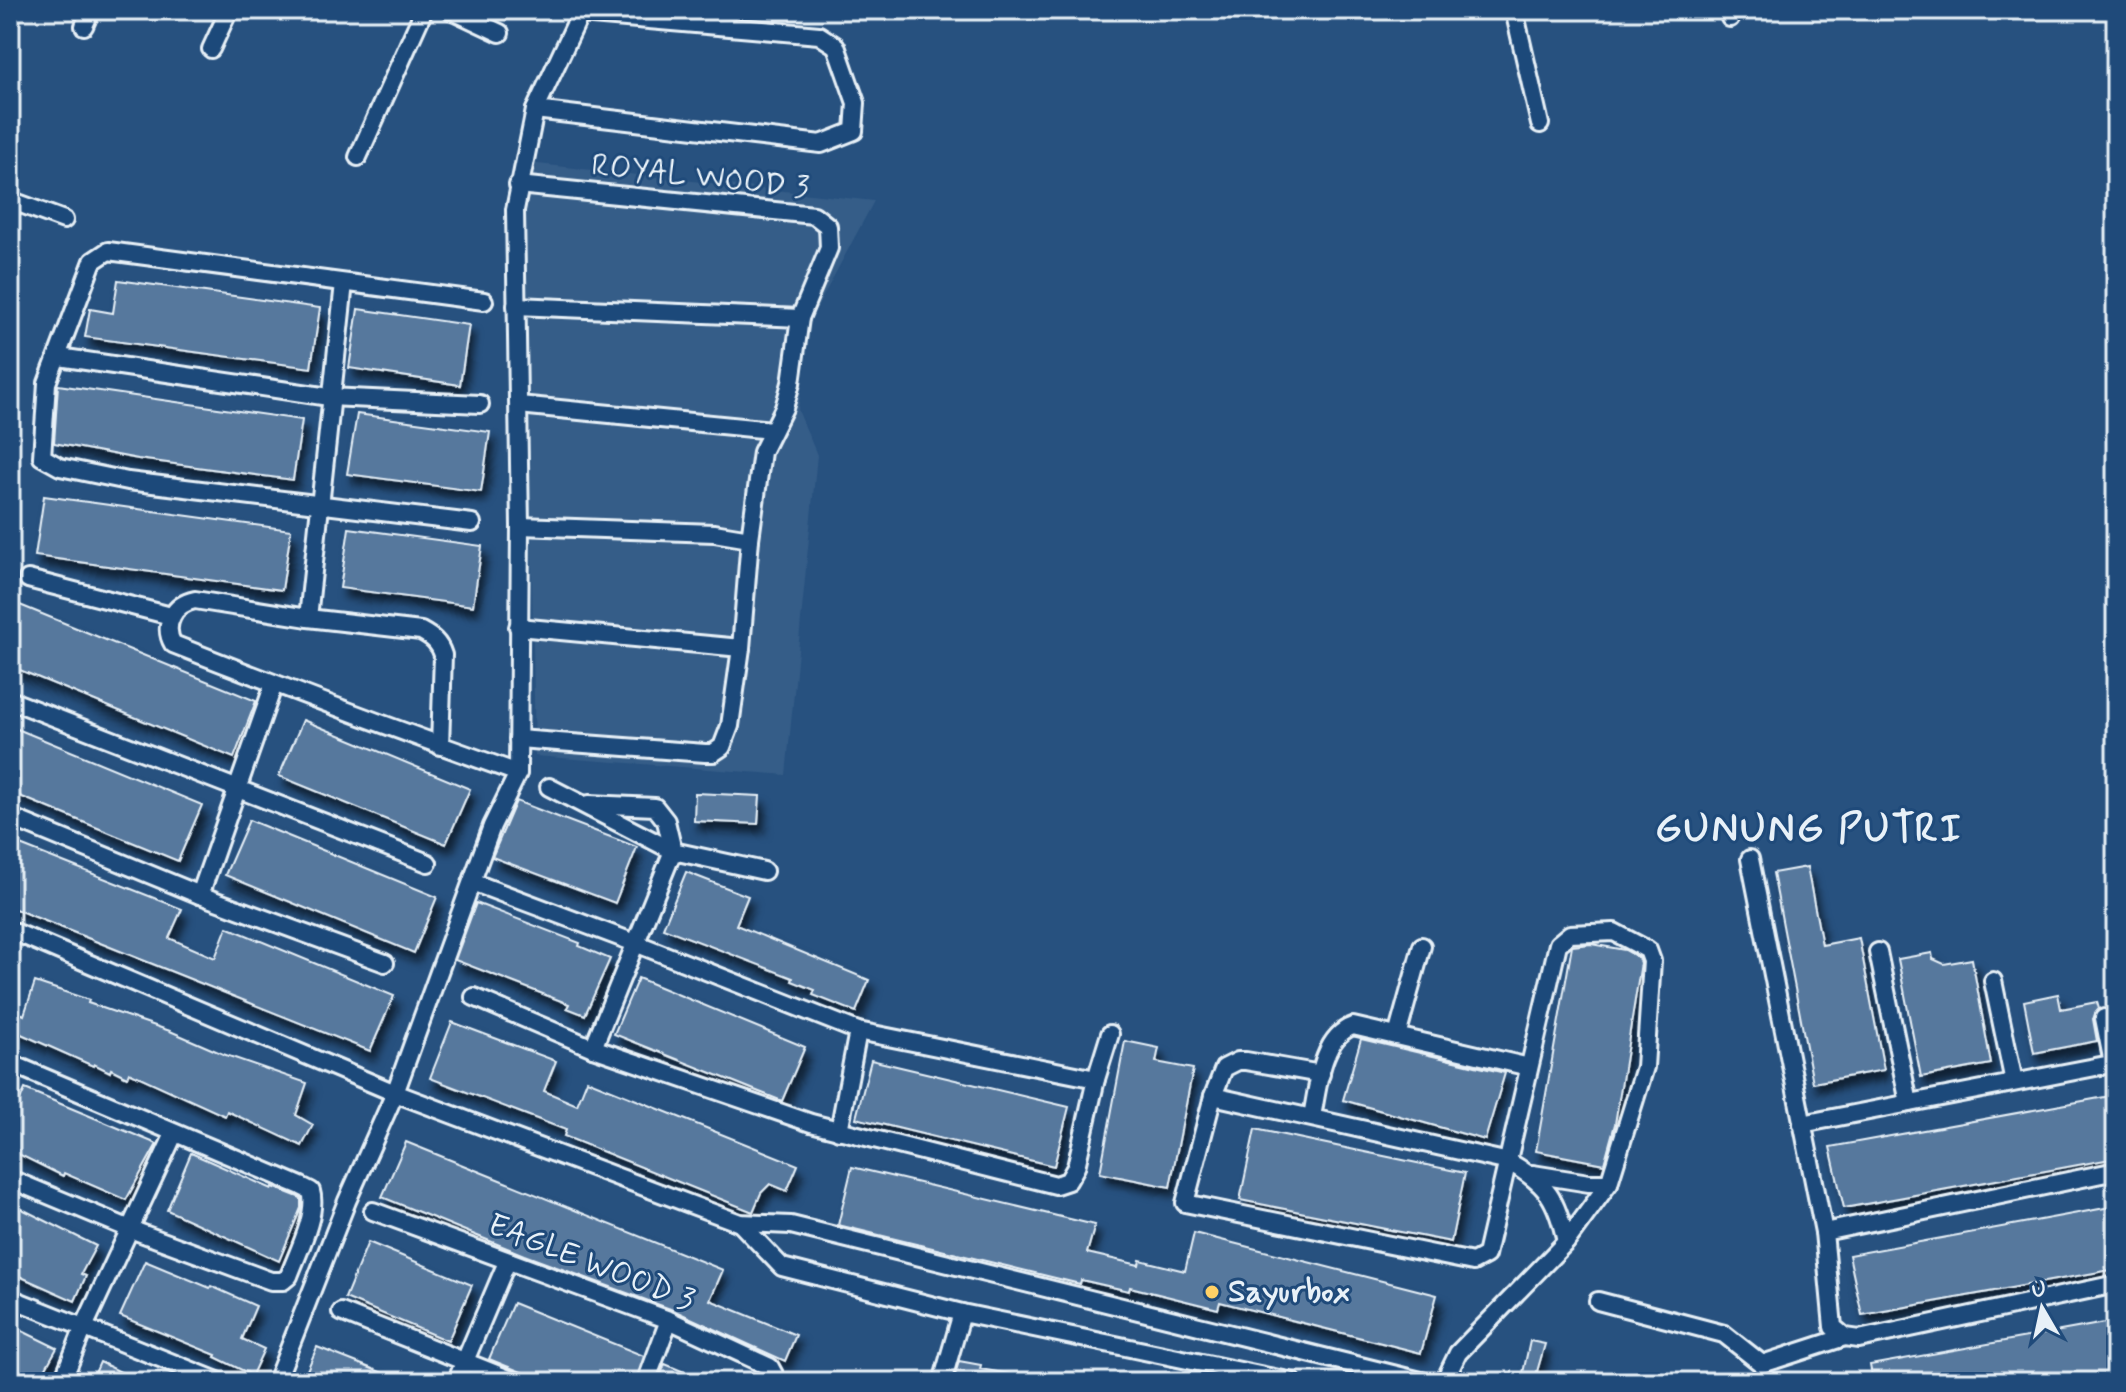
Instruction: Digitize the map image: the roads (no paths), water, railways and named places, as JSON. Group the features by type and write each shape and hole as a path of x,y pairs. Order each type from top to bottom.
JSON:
{"street":[{"path":"211,49 229,10"},
{"path":"358,157 424,10"},
{"path":"451,10 500,33"},
{"path":"1514,10 1540,124"},
{"path":"276,1382 347,1201 395,1093 492,826 518,773 520,526 515,244 518,185 535,110 581,12 819,35 836,46 856,103 854,131 821,144 535,110"},
{"name":"ROYAL WOOD 3","path":"518,185 814,215 825,222 829,232 829,248 800,318"},
{"path":"10,200 64,220"},
{"path":"472,523 128,481 60,467 42,457 47,383 93,261 108,251 484,301"},
{"path":"308,618 329,397 344,283"},
{"path":"516,306 800,318 791,383 784,408 762,452 750,539 741,648 728,734 722,747 713,753 518,739"},
{"path":"59,357 329,397 480,404"},
{"path":"519,405 772,430"},
{"path":"520,526 714,533 750,539"},
{"path":"28,579 171,616"},
{"path":"440,746 443,655 441,646 421,631 308,618 195,600 182,604 171,616 169,631 173,644 274,684 440,746 518,773"},
{"path":"518,627 741,648"},
{"path":"200,895 274,684"},
{"path":"10,700 428,863"},
{"path":"549,787 673,851 764,871"},
{"path":"581,803 655,807 666,821 673,851 593,1048"},
{"path":"10,817 200,895 385,963"},
{"path":"1750,859 1824,1232 1833,1327 1845,1337"},
{"path":"472,882 858,1031 1096,1079"},
{"path":"10,930 395,1093 740,1223 791,1225 1425,1382"},
{"path":"1321,1074 1238,1061 1224,1068 1213,1096 1185,1203 1473,1262 1486,1255 1555,950 1570,934 1614,932 1648,950 1652,961 1645,1067 1609,1183 1566,1242 1458,1353 1444,1382"},
{"path":"1397,1036 1422,946"},
{"path":"1878,952 1909,1103"},
{"path":"1993,981 2014,1082"},
{"path":"474,997 593,1048 839,1131 1056,1185 1068,1181 1076,1167 1096,1079 1110,1034"},
{"path":"1802,1124 2114,1063 2104,1018"},
{"path":"1312,1116 1321,1074 1335,1038 1357,1026 1529,1067"},
{"path":"839,1131 858,1031"},
{"path":"10,1063 311,1191 312,1212 289,1276 283,1281 271,1281 130,1229 10,1179"},
{"path":"1213,1096 1509,1162 1541,1183 1551,1196 1560,1213 1566,1242"},
{"path":"62,1382 84,1327 174,1134"},
{"path":"1824,1232 2116,1171"},
{"path":"1528,1173 1589,1183 1609,1183"},
{"name":"EAGLE WOOD 3","path":"373,1211 669,1320 770,1367 778,1382"},
{"path":"740,1223 782,1267 962,1313 1293,1382"},
{"path":"456,1382 507,1262"},
{"path":"1598,1301 1724,1334 1762,1364 1845,1337 1859,1339 2116,1284"},
{"path":"10,1298 220,1382"},
{"path":"341,1312 516,1382"},
{"path":"942,1382 962,1313"},
{"path":"646,1382 669,1320"}],"place":[{"name":"Sayurbox","path":"1212,1292"}],"district":[{"name":"GUNUNG PUTRI","path":"1809,830"}]}
